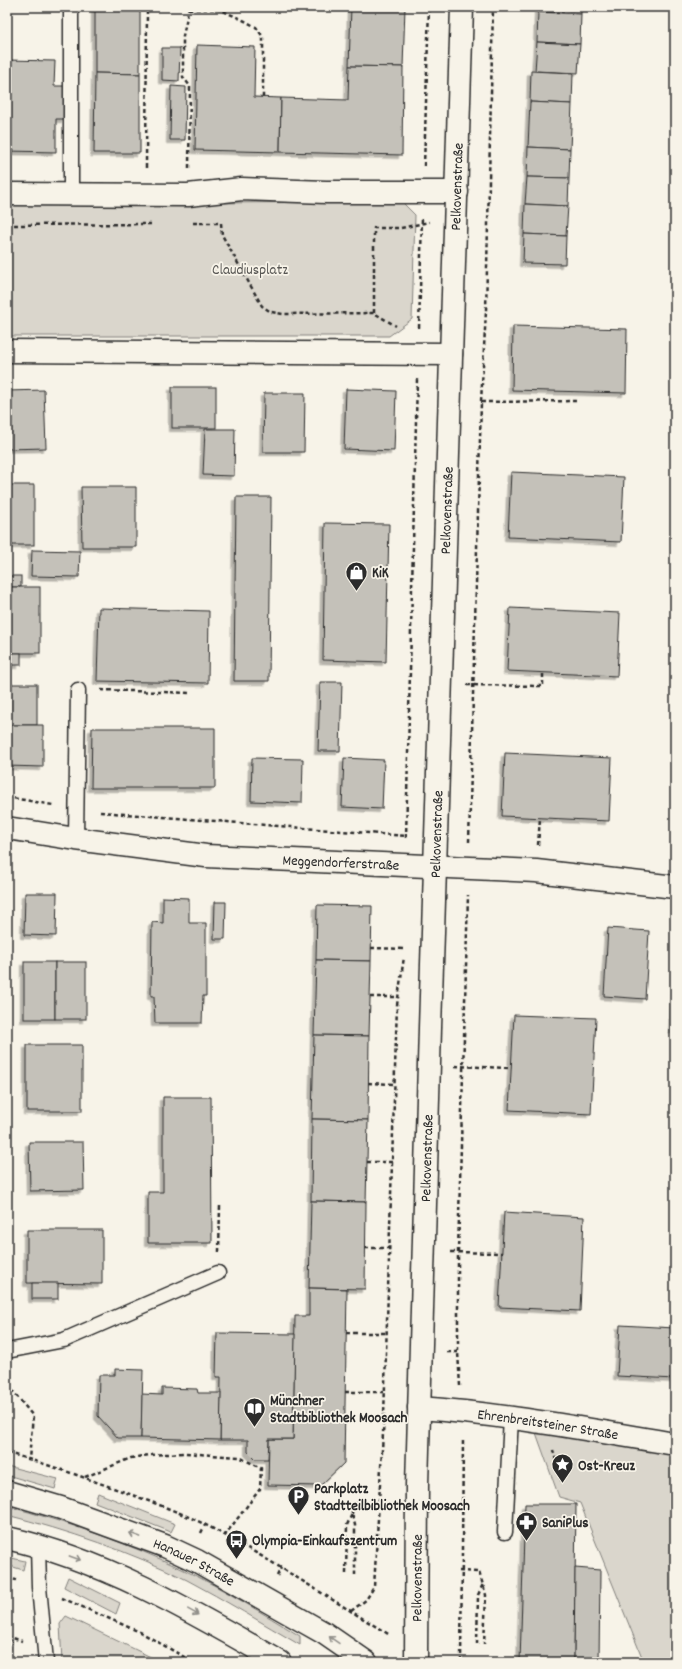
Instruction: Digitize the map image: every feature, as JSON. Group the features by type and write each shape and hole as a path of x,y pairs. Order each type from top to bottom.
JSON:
{"street":[{"name":"Pelkovenstraße","path":"416,1662 419,1408 462,7"},
{"path":"7,194 188,195 242,189 326,192 457,192"},
{"path":"7,351 451,354"},
{"name":"Meggendorferstraße","path":"7,828 76,839 206,856 536,871 675,887"},
{"name":"Ehrenbreitsteiner Straße","path":"419,1408 463,1411 675,1444"},
{"name":"Hanauer Straße","path":"7,1492 76,1513 165,1546 197,1561 319,1630 366,1662"},
{"path":"7,1538 38,1545 98,1566 190,1610 280,1662"}],"lane":[{"path":"71,7 71,194"},
{"path":"76,839 78,810 78,690"},
{"path":"7,1351 64,1340 218,1273"},
{"path":"505,1532 511,1418"},
{"path":"38,1545 38,1588 46,1662"}],"path":[{"path":"145,195 147,7"},
{"path":"413,329 419,329 429,7"},
{"path":"461,1662 460,1571 463,1411 458,1352 458,1252 481,402 486,311 493,7"},
{"path":"188,195 190,86 183,77 183,36 189,8 219,8 256,28 263,37 263,98"},
{"path":"374,313 374,228 401,228 432,222"},
{"path":"190,223 221,223 222,235 225,241 262,306 271,312 283,314 374,313 402,329"},
{"path":"7,225 158,224"},
{"path":"478,310 486,311"},
{"path":"406,864 418,354"},
{"path":"481,402 578,401"},
{"path":"474,685 543,686 543,673"},
{"path":"78,690 190,693"},
{"path":"7,797 78,810 406,836"},
{"path":"351,1610 366,1600 374,1588 385,1392 398,997 406,942"},
{"path":"371,948 405,949"},
{"path":"370,997 398,997"},
{"path":"463,1066 511,1068"},
{"path":"368,1083 395,1084"},
{"path":"367,1162 392,1162"},
{"path":"218,1273 220,1205"},
{"path":"365,1248 390,1248"},
{"path":"458,1252 502,1253"},
{"path":"346,1333 387,1333"},
{"path":"7,1384 33,1416 29,1459"},
{"path":"345,1392 385,1392"},
{"path":"84,1478 131,1458 149,1455 185,1453 239,1457 261,1468 260,1489 224,1536"},
{"path":"355,1575 355,1525 352,1514 352,1503 379,1502"},
{"path":"346,1574 347,1525 352,1514"},
{"path":"200,1535 205,1525"},
{"path":"276,1577 281,1568"},
{"path":"460,1571 479,1572 483,1584 486,1595 484,1644"},
{"path":"7,1578 38,1588 142,1633 193,1662"},
{"path":"477,1644 478,1595 483,1584"}],"green space":[{"name":"Claudiusplatz","path":"402,202 415,215 412,319 389,336 7,336 7,204"},
{"path":"535,1430 675,1454 675,1662 644,1662 580,1503 559,1497"},
{"path":"7,1466 58,1479 55,1489 7,1475"},
{"path":"98,1493 175,1524 171,1532 95,1502"},
{"path":"7,1506 97,1534 163,1560 199,1577 300,1636 300,1645 187,1580 166,1570 98,1543 7,1515"},
{"path":"7,1557 25,1561 23,1570 7,1565"},
{"path":"68,1577 120,1603 116,1614 64,1587"},
{"path":"66,1616 160,1662 62,1662 60,1624"}],"building":[{"path":"95,7 140,7 140,74 95,73"},
{"path":"351,7 405,7 403,67 349,66"},
{"path":"538,7 581,7 581,14 538,12"},
{"path":"538,12 581,14 580,44 537,42"},
{"path":"537,42 580,44 578,73 535,71"},
{"path":"197,45 255,47 254,97 281,98 280,152 195,150"},
{"path":"162,48 180,48 179,81 162,80"},
{"path":"7,60 55,61 54,86 66,86 65,119 56,119 56,152 7,151"},
{"path":"349,66 403,67 402,155 280,152 281,98 348,100"},
{"path":"531,71 573,73 572,104 530,102"},
{"path":"95,73 140,74 140,153 94,153"},
{"path":"171,86 186,87 185,140 170,140"},
{"path":"530,102 572,104 570,149 528,147"},
{"path":"528,147 570,149 569,178 527,177"},
{"path":"527,177 569,178 568,206 525,204"},
{"path":"525,204 568,206 566,236 524,234"},
{"path":"524,234 566,236 565,264 523,263"},
{"path":"513,326 627,329 626,393 512,390"},
{"path":"172,387 216,387 216,428 172,428"},
{"path":"346,389 396,391 394,451 344,449"},
{"path":"44,390 46,448 7,449 7,391"},
{"path":"264,393 305,393 304,452 263,452"},
{"path":"205,429 235,429 234,476 203,475"},
{"path":"511,472 624,477 621,542 508,537"},
{"path":"7,485 34,485 34,545 7,545"},
{"path":"81,487 136,487 136,547 82,547"},
{"path":"236,497 271,497 269,681 234,681"},
{"name":"KiK","path":"325,523 389,524 386,662 323,660"},
{"path":"32,550 80,551 79,577 31,576"},
{"path":"7,576 21,576 21,587 7,587"},
{"path":"7,587 40,587 40,653 7,653"},
{"path":"99,608 209,611 208,683 97,681"},
{"path":"510,608 620,613 617,676 507,671"},
{"path":"7,653 21,653 21,665 7,665"},
{"path":"320,682 342,682 340,751 318,751"},
{"path":"7,684 37,684 37,725 7,725"},
{"path":"7,725 43,725 43,767 7,766"},
{"path":"92,728 215,728 215,788 91,788"},
{"path":"505,753 612,758 609,821 502,816"},
{"path":"252,758 303,759 302,803 251,801"},
{"path":"344,758 384,760 382,809 342,807"},
{"path":"25,893 57,893 56,936 24,935"},
{"path":"163,897 189,898 189,923 206,923 206,996 203,996 202,1023 155,1023 154,996 151,996 152,922 163,923"},
{"path":"215,902 226,902 225,939 214,939"},
{"path":"317,905 372,906 371,961 316,960"},
{"path":"608,928 649,931 645,999 604,996"},
{"path":"316,960 371,961 369,1036 314,1035"},
{"path":"24,962 55,962 55,1019 24,1019"},
{"path":"55,962 86,962 86,1019 55,1019"},
{"path":"675,969 675,1030 672,1029"},
{"path":"514,1015 596,1018 591,1114 509,1110"},
{"path":"314,1035 369,1036 368,1120 312,1119"},
{"path":"27,1045 82,1045 82,1111 27,1111"},
{"path":"163,1097 211,1097 212,1243 148,1243 148,1192 163,1192"},
{"path":"312,1119 368,1120 366,1202 311,1201"},
{"path":"29,1142 83,1142 84,1190 30,1191"},
{"path":"311,1201 366,1202 365,1289 309,1288"},
{"path":"504,1212 584,1217 580,1311 499,1307"},
{"path":"27,1230 102,1230 102,1284 27,1283"},
{"path":"32,1283 58,1283 58,1299 32,1299"},
{"path":"309,1288 347,1289 344,1463 320,1486 268,1485 269,1439 293,1439 295,1316 309,1316"},
{"path":"620,1325 675,1328 675,1379 617,1376"},
{"path":"217,1333 295,1334 293,1439 269,1439 268,1459 255,1459 248,1452 248,1440 220,1440 221,1377 216,1377"},
{"path":"115,1369 143,1370 141,1438 118,1438 98,1416 99,1375 115,1375"},
{"path":"162,1388 197,1389 198,1393 221,1393 220,1440 141,1438 142,1394 162,1395"},
{"path":"525,1504 576,1504 574,1662 520,1662"},
{"path":"575,1568 600,1570 599,1662 574,1662"},
{"path":"7,1640 12,1641 7,1656"}],"place":[{"name":"KiK","path":"356,592"},
{"name":"Münchner Stadtbibliothek Moosach","path":"255,1428"},
{"name":"Ost-Kreuz","path":"562,1484"},
{"name":"Parkplatz Stadtteilbibliothek Moosach","path":"298,1516"},
{"name":"SaniPlus","path":"526,1542"},
{"name":"Olympia-Einkaufszentrum","path":"236,1560"}]}
